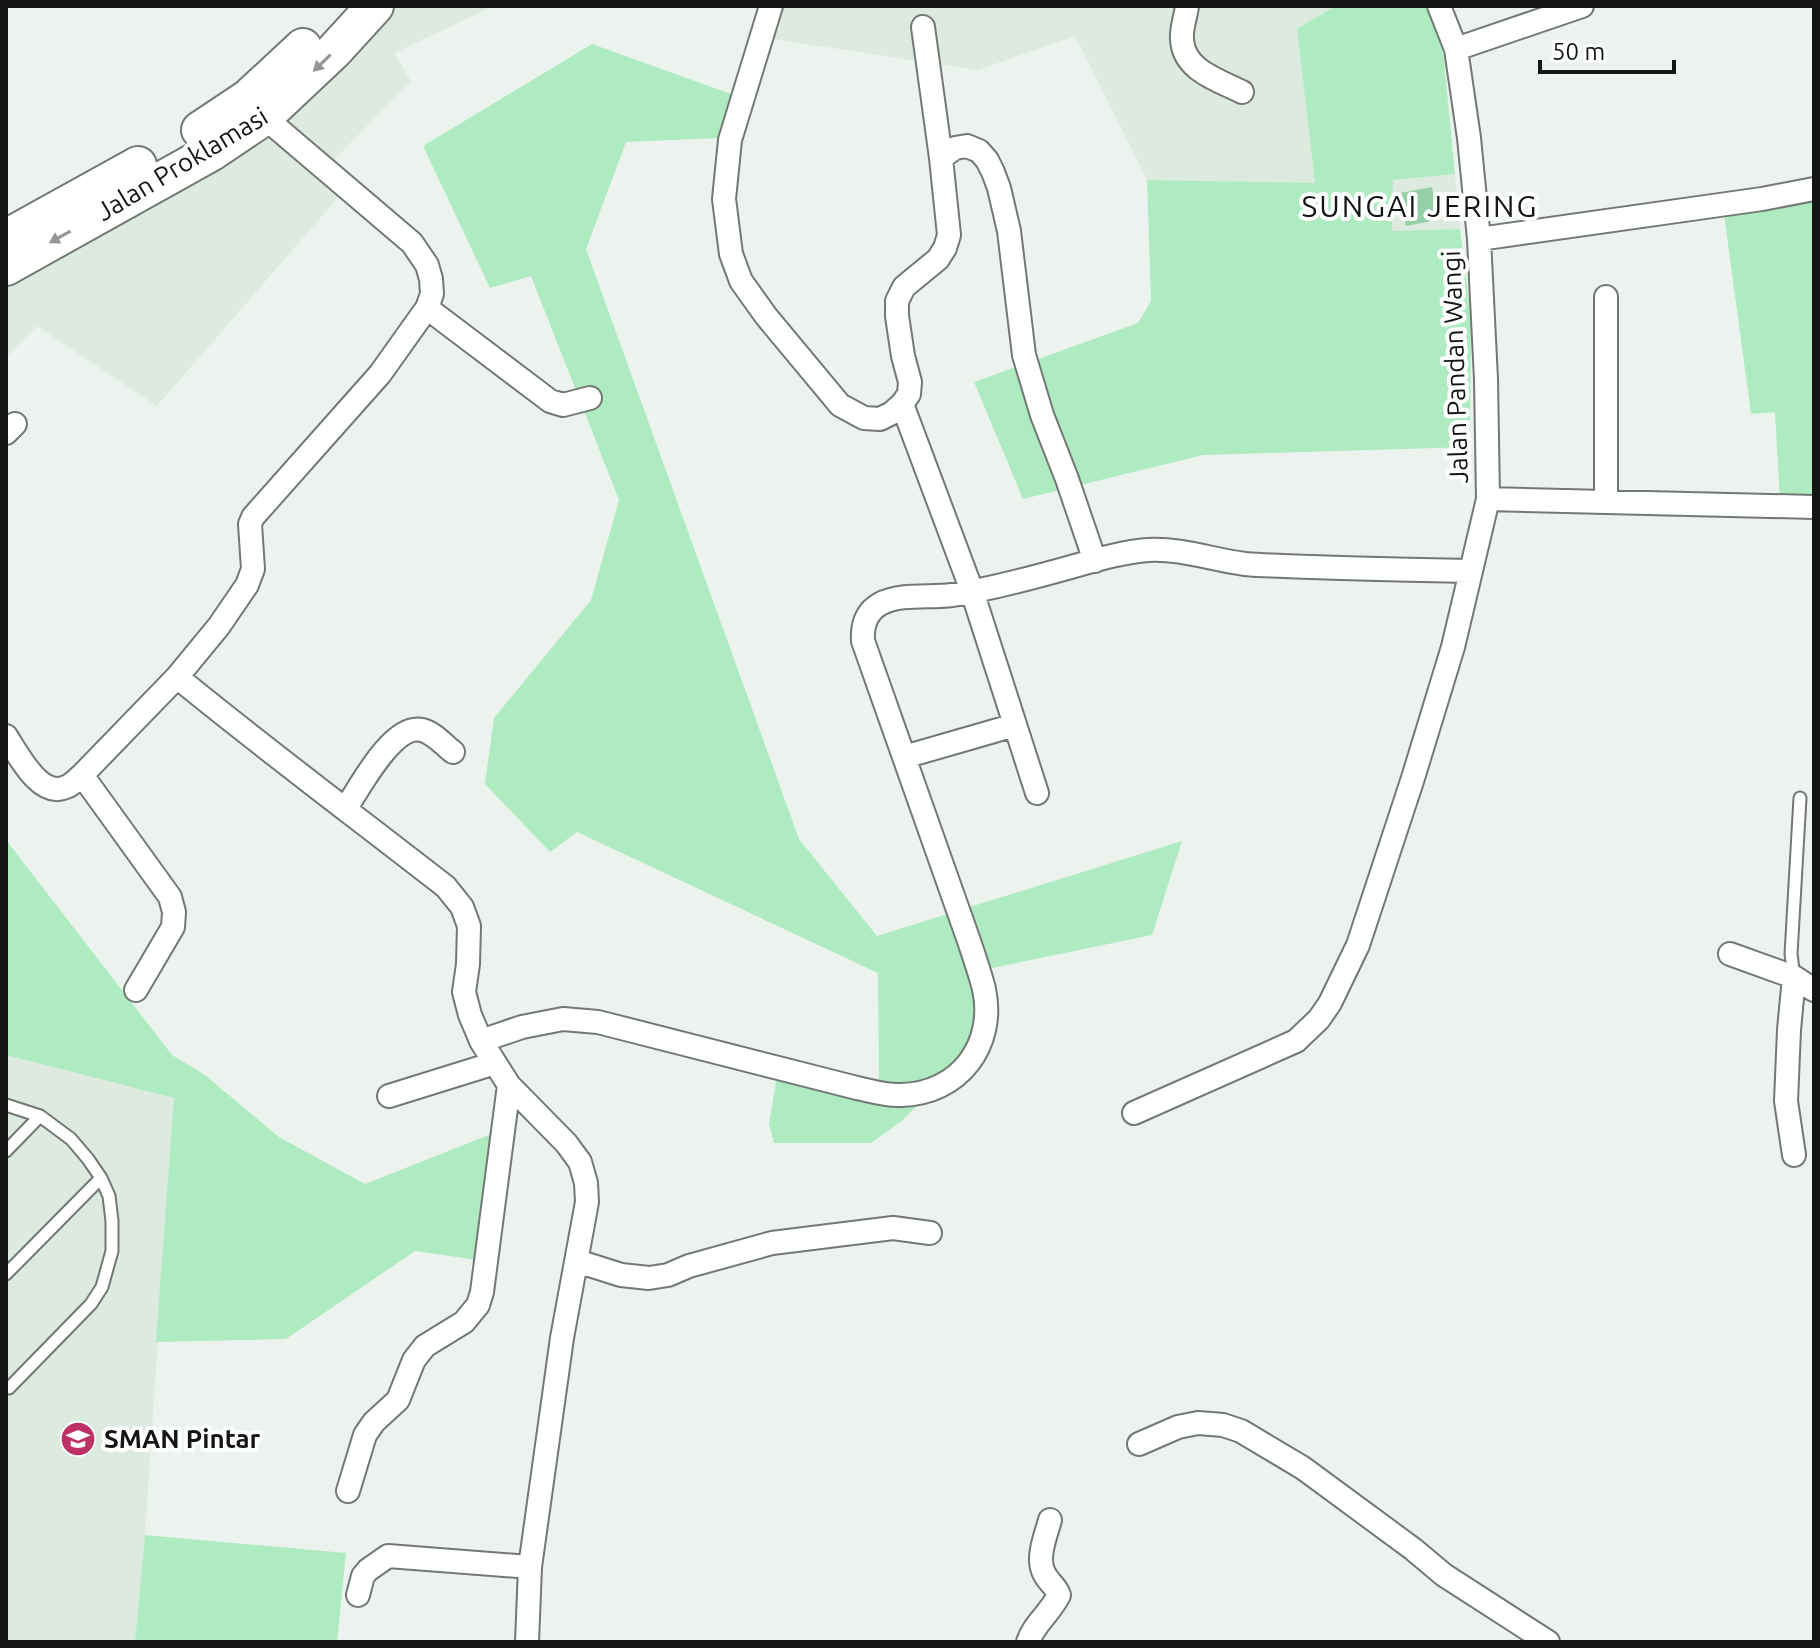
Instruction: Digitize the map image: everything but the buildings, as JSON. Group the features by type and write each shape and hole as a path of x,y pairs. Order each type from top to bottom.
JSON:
{"highway":[{"name":"Jalan Proklamasi","path":"6,267 144,176 248,98 343,6"},
{"name":"Jalan Proklamasi","path":"6,238 144,176 212,152 264,117 333,52 375,6"}],"street":[{"path":"771,6 730,140 724,199 731,254 741,281 766,316 840,405 864,418 880,419 892,413 909,394 910,382 903,356 897,301 904,287 938,259 949,235 923,27"},
{"path":"1187,6 1182,38 1190,62 1197,70 1242,92"},
{"name":"Jalan Pandan Wangi","path":"1439,6 1456,49 1469,138 1479,239 1488,499 1814,507"},
{"path":"1456,49 1582,6"},
{"path":"6,736 32,775 42,784 53,789 65,788 82,775 177,677 219,626 247,585 253,569 250,530 253,517 380,374 427,308 432,294 431,279 427,265 412,243 264,117"},
{"path":"941,158 955,148 967,146 979,151 993,172 1009,231 1024,355 1042,415 1095,561"},
{"path":"1479,239 1814,189"},
{"path":"1606,297 1606,502"},
{"path":"427,308 550,401 563,405 590,398"},
{"path":"902,404 972,591 1037,793"},
{"path":"1134,1113 1296,1041 1319,1019 1330,1003 1358,945 1413,778 1453,647 1488,499"},
{"path":"481,1041 522,1027 563,1019 598,1022 857,1088 900,1096 948,1083 977,1051 985,1026 984,991 863,641 865,619 878,605 911,597 972,591 1116,555 1151,550 1195,554 1245,564 1471,571"},
{"path":"177,677 446,887 462,907 469,926 464,992 481,1041 509,1085 566,1143 580,1162 587,1202 562,1338 530,1567 527,1642"},
{"path":"904,757 1015,725"},
{"path":"346,808 378,760 403,733 413,729 430,733 453,752"},
{"path":"82,775 170,897 174,912 173,927 136,990"},
{"path":"1730,954 1794,977 1814,990"},
{"path":"1794,977 1786,1101 1794,1155"},
{"path":"389,1096 495,1063"},
{"path":"348,1491 365,1435 402,1394 414,1360 425,1346 464,1322 478,1305 509,1085"},
{"path":"577,1261 621,1275 649,1278 772,1243 893,1228 930,1233"},
{"path":"1139,1444 1178,1427 1198,1423 1223,1425 1241,1431 1303,1468 1444,1575 1548,1642"},
{"path":"1028,1642 1059,1595 1042,1567 1050,1520"},
{"path":"358,1595 363,1576 388,1556 530,1567"}],"lane":[{"path":"1794,977 1791,954 1800,798"},
{"path":"6,1105 40,1116 71,1139 101,1178 109,1196 112,1221 112,1251 102,1287 91,1304 9,1388"},
{"path":"6,1151 40,1116"},
{"path":"6,1274 101,1178"}],"shaded area":[{"path":"384,6 494,6 394,53 411,81 328,166 349,185 157,406 37,326 6,357 6,275"},
{"path":"758,6 1335,6 1297,29 1315,184 1147,180 1075,36 978,70 766,38 775,11"},
{"path":"1455,174 1460,229 1392,231 1393,180"},
{"name":"SMAN Pintar","path":"6,1055 174,1098 135,1642 6,1642"}],"green space":[{"path":"1335,6 1429,6 1441,42 1455,174 1393,180 1392,231 1460,229 1471,318 1470,447 1203,455 1023,499 974,382 1138,323 1151,301 1147,180 1315,183 1297,29"},
{"path":"592,44 745,99 718,138 626,142 586,249 799,839 877,936 1182,841 1152,935 973,972 980,1026 966,1054 903,1120 871,1143 774,1143 769,1124 779,1064 879,1086 878,973 577,832 550,852 485,784 494,718 591,600 619,500 531,276 490,288 423,146"},
{"path":"1814,198 1814,499 1780,500 1775,412 1751,414 1724,214"},
{"path":"6,840 172,1055 205,1075 279,1137 365,1184 499,1131 478,1260 415,1251 286,1339 156,1342 174,1098 6,1055"},
{"path":"145,1535 346,1553 337,1642 135,1642"}],"place":[{"name":"SMAN Pintar","path":"78,1439"}],"district":[{"name":"SUNGAI JERING","path":"1420,207"}]}
